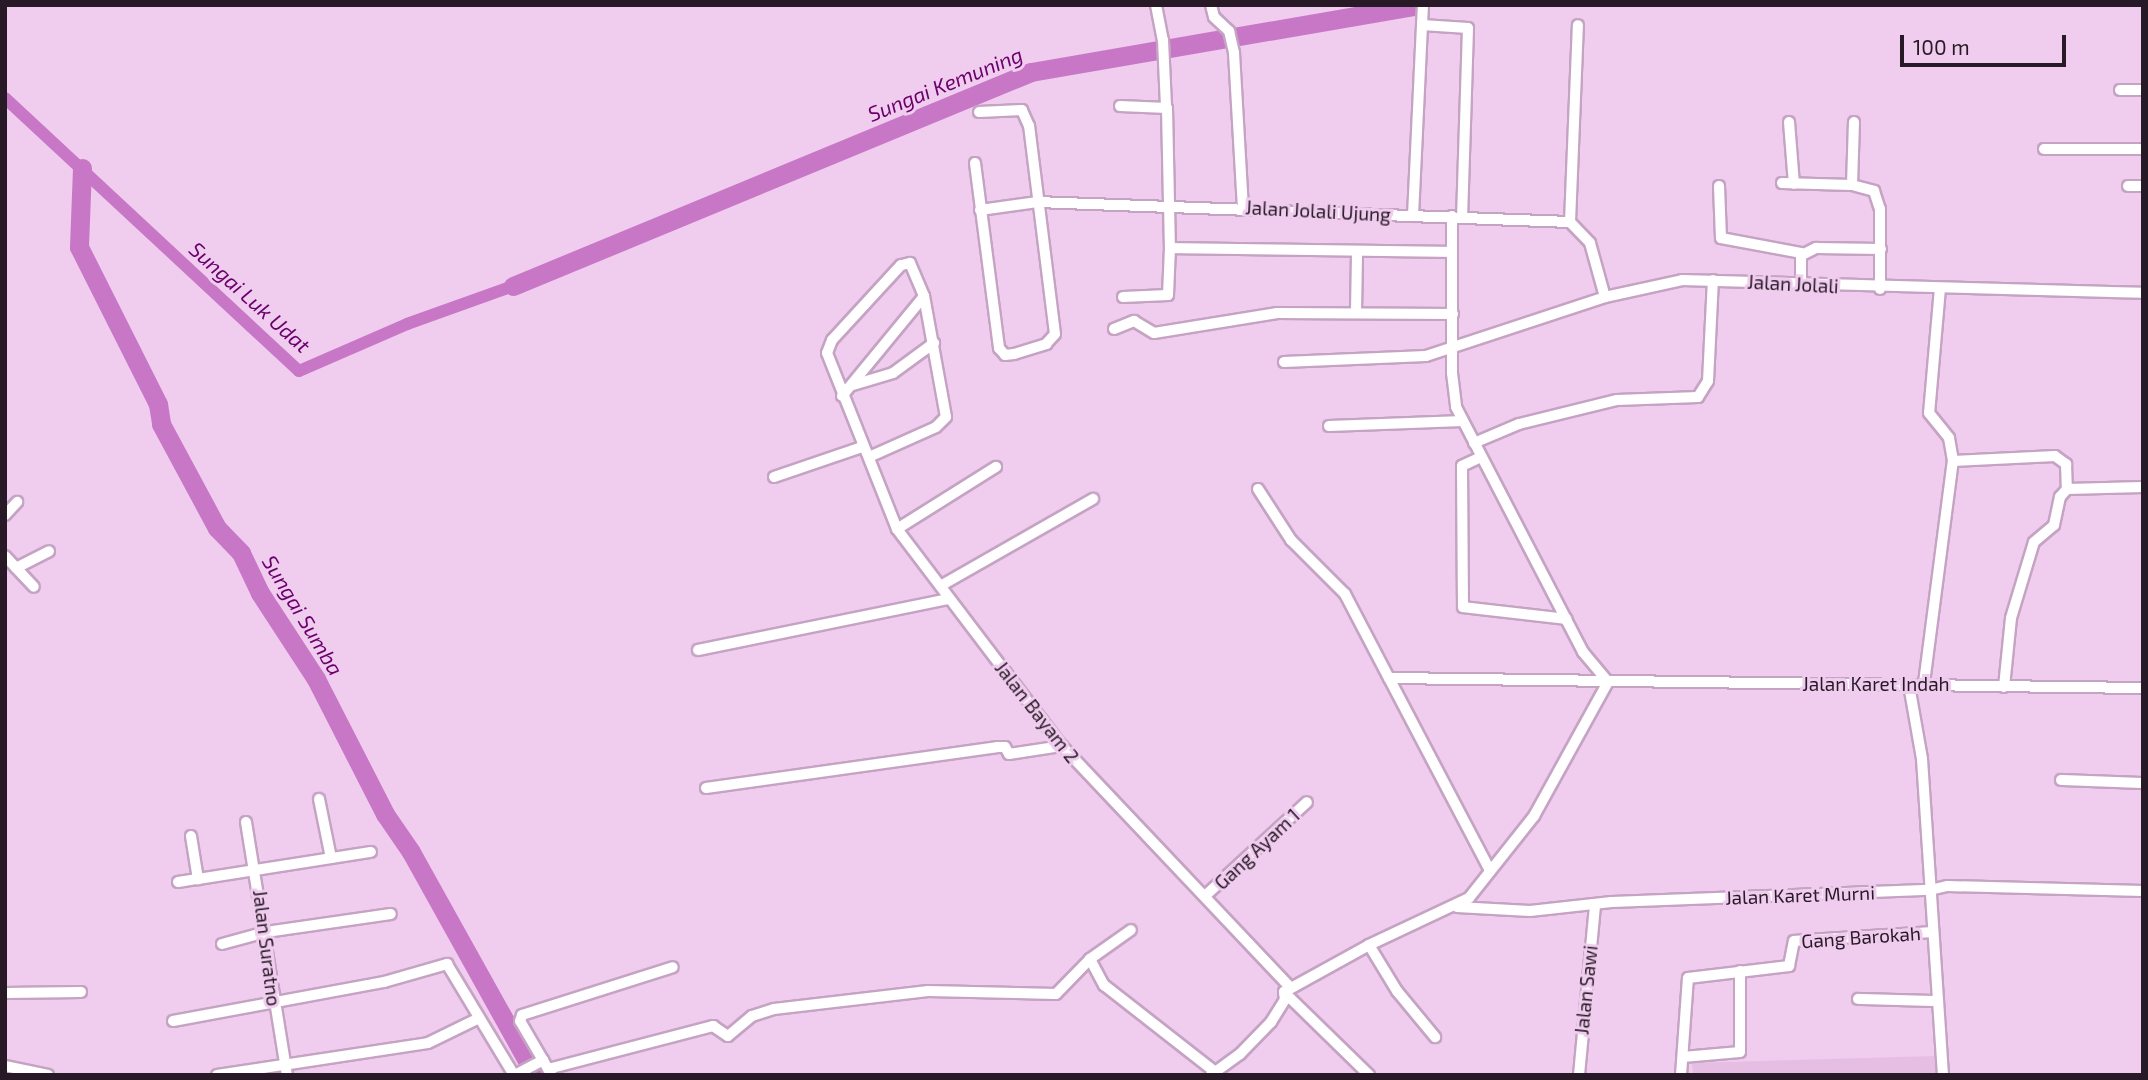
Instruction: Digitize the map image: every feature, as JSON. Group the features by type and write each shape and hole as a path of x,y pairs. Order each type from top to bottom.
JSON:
{"street":[{"path":"1123,297 1168,295 1170,248 1165,61 1156,5"},
{"path":"1211,5 1214,17 1229,32 1234,53 1243,208"},
{"path":"1090,959 1098,979 1113,993 1213,1073 1240,1054 1271,1022 1288,990 1369,945 1457,907 1534,816 1608,682 1583,652 1462,421 1452,389 1452,252 1457,216 1468,28 1423,15 1413,216"},
{"path":"1578,25 1570,222 1590,243 1605,297"},
{"path":"2120,90 2143,90"},
{"path":"1120,106 1166,106"},
{"path":"975,163 999,348 1005,355 1014,354 1046,344 1055,334 1027,114 1022,110 979,112"},
{"path":"1789,122 1794,184"},
{"path":"1852,185 1854,122"},
{"path":"2044,149 2143,149"},
{"path":"1782,183 1852,185 1874,191 1881,209 1880,289"},
{"path":"1719,186 1721,238 1802,255 1816,248 1881,249"},
{"path":"2128,186 2143,186"},
{"name":"Jalan Jolali Ujung","path":"980,210 1037,202 1570,222"},
{"path":"1170,248 1357,254 1452,252"},
{"path":"1356,312 1357,254"},
{"path":"1801,285 1802,255"},
{"name":"Jalan Bayam 2","path":"924,296 913,264 904,263 832,340 828,358 897,529 1062,747 1206,895 1288,990 1368,1075"},
{"name":"Jalan Jolali","path":"1283,362 1426,356 1454,349 1605,297 1682,280 1880,289 2026,286 2143,293"},
{"path":"1474,443 1519,424 1618,400 1698,397 1707,381 1713,280"},
{"path":"1924,683 1954,461 1949,438 1929,413 1940,288"},
{"path":"869,457 944,421 934,343 924,296"},
{"path":"842,396 924,296"},
{"path":"1114,330 1134,321 1154,333 1277,313 1452,314"},
{"path":"853,385 893,373 934,343"},
{"path":"1329,426 1462,421"},
{"path":"774,477 862,447"},
{"path":"1481,457 1462,466 1463,607 1566,619"},
{"path":"1954,461 2063,458 2067,489"},
{"path":"897,529 996,467"},
{"path":"2004,687 2011,618 2034,542 2054,525 2060,497 2067,489 2143,486"},
{"path":"1258,489 1291,540 1345,594 1490,870"},
{"path":"942,585 1093,499"},
{"path":"5,515 17,502"},
{"path":"16,569 49,551"},
{"path":"5,555 34,587"},
{"path":"698,650 949,598"},
{"name":"Jalan Karet Indah","path":"1389,678 2143,688"},
{"path":"1909,685 1922,759 1943,1075"},
{"path":"706,788 998,747 1005,747 1009,754 1062,747"},
{"path":"2061,780 2143,783"},
{"path":"319,799 331,858"},
{"name":"Gang Ayam 1","path":"1206,895 1307,802"},
{"name":"Jalan Suratno","path":"246,822 256,867 272,1001 287,1075"},
{"path":"191,836 198,878"},
{"path":"178,882 256,867 371,852"},
{"name":"Jalan Karet Murni","path":"1457,907 1530,911 1595,905 1930,890 1948,886 2143,891"},
{"name":"Jalan Sawi","path":"1579,1075 1595,905"},
{"path":"222,944 265,932 391,914"},
{"path":"173,1021 384,982 447,964 517,1074 713,1026 728,1036 752,1016 774,1009 928,991 1056,994 1090,959 1131,930"},
{"name":"Gang Barokah","path":"1683,1057 1688,978 1790,966 1794,941 1932,932"},
{"path":"1369,945 1397,991 1435,1038"},
{"path":"545,1067 520,1021 522,1015 673,967"},
{"path":"1681,1075 1683,1057 1740,1052 1740,971"},
{"path":"5,993 80,992"},
{"path":"1858,999 1937,1001"},
{"path":"216,1075 286,1061 428,1043 479,1018"},
{"path":"5,1066 48,1075"}],"shaded area":[{"path":"1935,1056 1937,1075 1693,1075 1692,1063"}],"waterway":[{"name":"Sungai Kemuning","path":"513,286 1031,72 1417,5"},
{"name":"Sungai Luk Udat","path":"5,98 299,371 407,324 513,286"},
{"name":"Sungai Sumba","path":"82,168 79,247 158,404 161,424 217,528 241,553 260,593 316,679 385,814 411,852 535,1075"}]}
